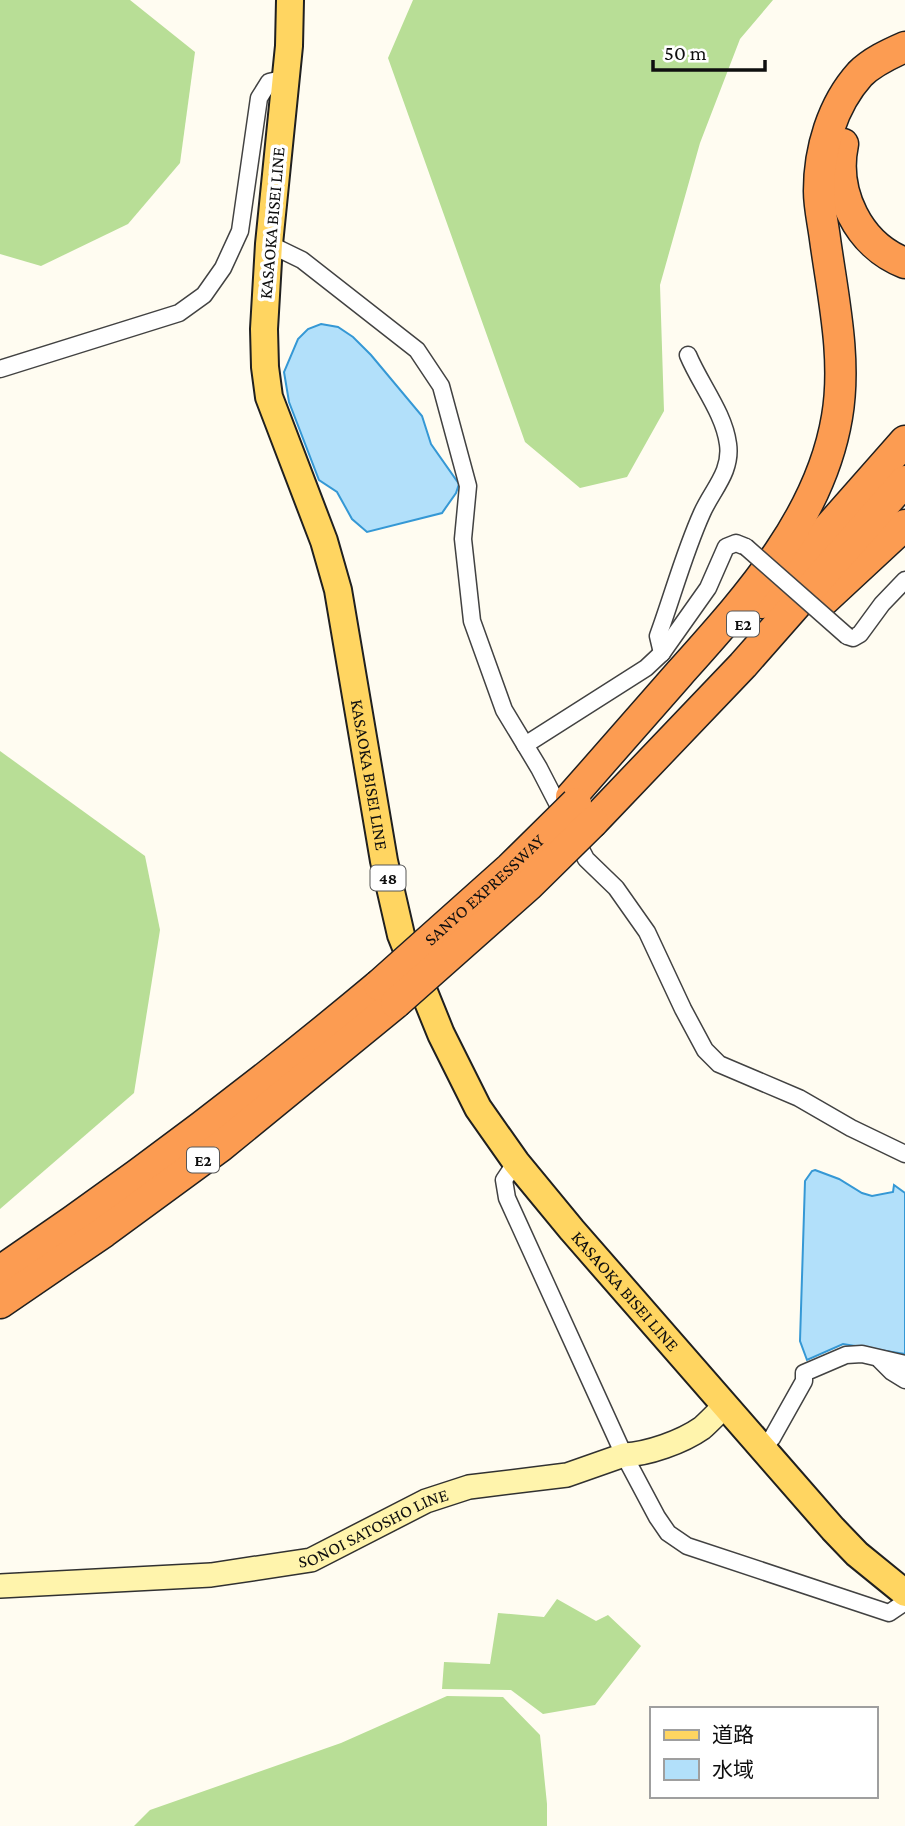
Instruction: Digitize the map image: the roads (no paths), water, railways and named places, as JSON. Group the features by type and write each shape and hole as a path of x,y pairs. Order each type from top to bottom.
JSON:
{"highway":[{"path":"580,807 751,589 793,531 824,470 837,418 841,378 819,192 822,159 829,127 841,102 861,74 884,56 905,47"},
{"path":"905,63 896,67 874,87 857,108 846,132 841,157 841,184 849,208 862,230 878,247 905,263"},
{"name":"SANYO EXPRESSWAY","path":"0,1271 90,1210 387,994 519,894 580,807 868,485 905,440"},
{"name":"SANYO EXPRESSWAY","path":"0,1303 104,1232 220,1147 387,994 510,868 580,807 673,741 905,481"},
{"path":"673,741 905,525"}],"main road":[{"name":"KASAOKA BISEI LINE","path":"290,0 286,78 269,244 264,329 269,397 324,541 338,590 384,861 401,935 441,1034 478,1108 516,1162 841,1537 874,1569 905,1593"},
{"name":"SONOI SATOSHO LINE","path":"0,1586 211,1575 311,1560 426,1501 469,1488 567,1475 672,1442 701,1428 726,1405"}],"street":[{"path":"0,369 179,313 204,295 223,268 240,232 259,98 269,82 286,78"},
{"path":"269,244 302,260 417,350 441,386 468,486 463,538 472,621 504,710 586,859 617,888 647,932 705,1050 719,1064 799,1098 851,1128 905,1154"},
{"path":"662,653 658,636 703,511 718,488 727,465 728,443 718,414 688,355"},
{"path":"525,744 646,668 662,653 708,588 726,547 736,543 746,547 847,636 853,638 860,634 882,604 905,580"},
{"path":"516,1162 504,1180 507,1198 624,1455 668,1533 687,1546 890,1613 905,1602"},
{"path":"764,1447 772,1438 804,1381 804,1373 846,1355 862,1354 905,1364"},
{"path":"878,1358 892,1373 905,1380"}],"water":[{"path":"321,324 338,327 353,337 422,416 431,444 459,484 442,513 367,532 352,519 337,492 319,480 289,402 284,372 298,339 308,329"},
{"path":"815,1170 872,1196 893,1192 894,1185 905,1193 905,1354 843,1344 807,1360 800,1341 805,1181"}]}
